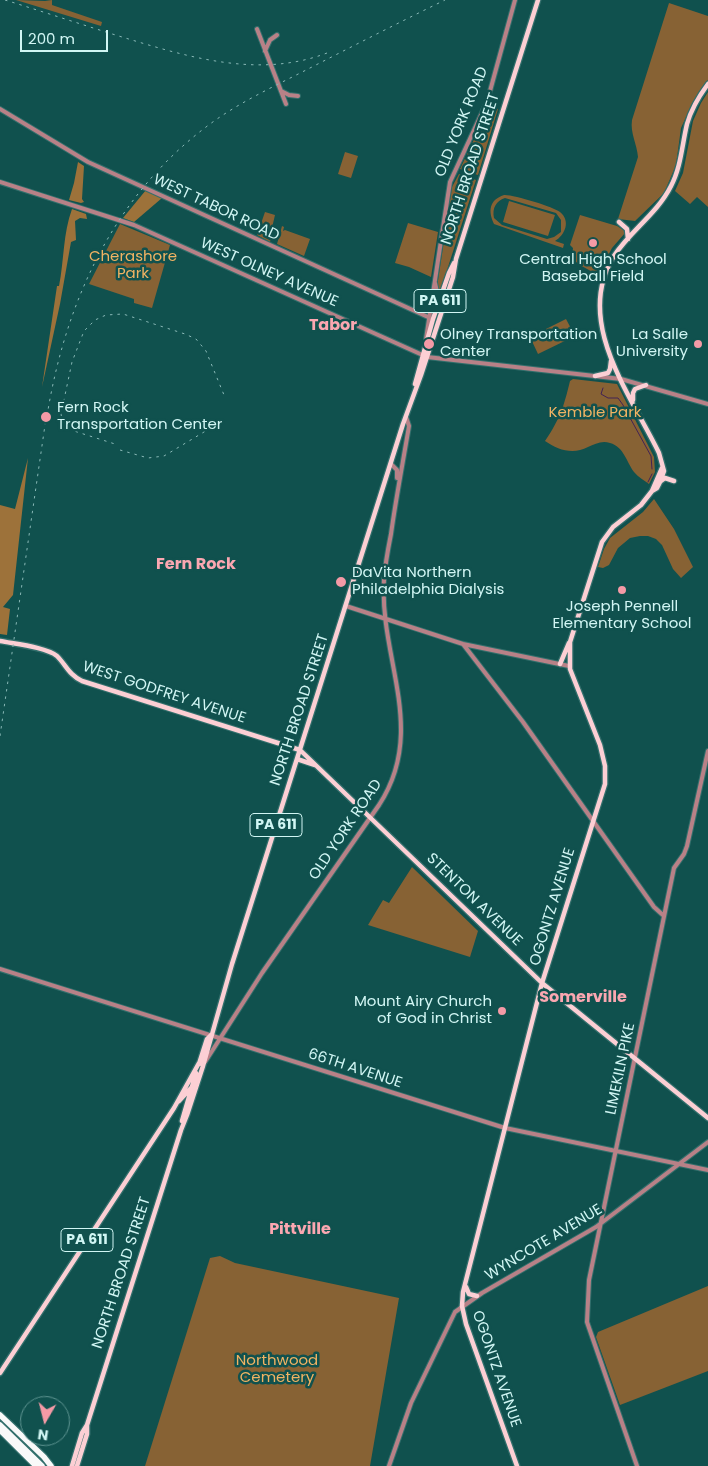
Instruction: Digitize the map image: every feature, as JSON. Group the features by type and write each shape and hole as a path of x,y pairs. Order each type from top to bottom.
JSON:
{"highway":[{"path":"0,1415 44,1457 50,1466"},
{"path":"0,1419 50,1466"},
{"path":"0,1424 42,1466"},
{"path":"0,1430 36,1466"}],"main road":[{"name":"NORTH BROAD STREET","path":"72,1466 187,1115 208,1038 211,1035 425,356 453,277 456,259 538,0"},
{"path":"660,482 663,466 659,453 610,357 601,331 599,302 612,259 651,214 670,188 681,159 688,123 698,100 708,84"},
{"path":"619,222 627,228 628,239"},
{"name":"NORTH BROAD STREET","path":"425,356 426,344 439,302 456,259"},
{"path":"595,376 608,373 611,367 610,357"},
{"path":"633,402 632,393 635,389 646,385"},
{"name":"OGONTZ AVENUE","path":"517,1466 468,1329 462,1306 465,1284 542,983 605,784 604,757 571,675 569,666 570,642 602,542 613,527 635,511 652,491 663,466"},
{"path":"660,482 665,478 674,481"},
{"name":"OGONTZ AVENUE","path":"652,491 657,488 660,482"},
{"name":"WEST GODFREY AVENUE","path":"0,641 53,653 72,675 82,681 300,750"},
{"path":"560,664 570,642"},
{"name":"STENTON AVENUE","path":"300,750 542,983 708,1118"},
{"path":"297,760 321,769"},
{"name":"NORTH BROAD STREET","path":"181,1130 184,1114 201,1064"},
{"name":"OLD YORK ROAD","path":"0,1373 201,1064"},
{"name":"OLD YORK ROAD","path":"174,1108 197,1083"},
{"path":"174,1108 180,1109 184,1114"},
{"path":"465,1284 468,1292 477,1296"},
{"name":"NORTH BROAD STREET","path":"77,1466 87,1434 87,1425"}],"street":[{"name":"OLD YORK ROAD","path":"426,344 428,317 450,182 487,102 515,0"},
{"path":"257,29 286,104"},
{"path":"265,51 270,40 277,35"},
{"path":"281,91 289,95 298,96"},
{"name":"WEST TABOR ROAD","path":"0,110 79,158 428,317"},
{"name":"WEST OLNEY AVENUE","path":"0,182 140,227 425,356 621,379 708,404"},
{"path":"435,281 439,302"},
{"name":"OLD YORK ROAD","path":"201,1064 221,1038 262,973 371,818 391,785 397,769 401,751 398,690 384,614 384,579 397,486 409,426 406,417"},
{"name":"OLD YORK ROAD","path":"391,464 397,470 397,486"},
{"path":"346,606 463,644 569,666"},
{"path":"463,644 523,722 654,907 664,916"},
{"name":"LIMEKILN PIKE","path":"637,1466 587,1322 589,1280 674,868 687,846 708,752"},
{"name":"66TH AVENUE","path":"0,969 505,1128 708,1170"},
{"name":"WYNCOTE AVENUE","path":"462,1306 600,1224 708,1142"},
{"path":"389,1466 411,1403 455,1312 462,1306"}],"green space":[{"path":"16,0 52,0 52,5 102,22 101,26"},
{"path":"669,3 708,16 708,80 691,106 681,128 676,165 664,193 635,221 618,219 638,157 632,120"},
{"path":"708,92 708,207 697,197 690,204 675,191 683,173 693,121"},
{"path":"490,106 498,109 478,175 460,169"},
{"path":"345,152 358,156 351,178 338,174"},
{"path":"459,174 476,180 439,295 437,287 452,187"},
{"path":"504,195 515,197 542,204 560,212 566,224 564,232 555,241 564,244 563,248 494,224 491,206 499,197","holes":["505,198 556,213 561,220 561,232 547,239 502,225 494,218 495,205"]},
{"path":"509,201 555,215 548,236 503,222"},
{"path":"265,212 275,215 271,232 268,232 267,235 272,236 270,242 257,235"},
{"name":"Central High School Baseball Field","path":"580,215 617,226 625,231 612,248 598,275 578,264 572,257 573,248 570,245"},
{"path":"408,223 438,232 431,277 395,263"},
{"name":"Cherashore Park","path":"120,224 170,245 152,308 134,303 134,299 89,284"},
{"path":"282,226 284,227 283,231 285,230 310,239 304,256 277,244"},
{"path":"566,319 575,336 538,354 530,337"},
{"name":"Kemble Park","path":"573,379 617,384 654,457 655,472 649,484 634,472 622,451 615,445 601,442 577,451 571,451 560,449 545,441 558,419 570,381"},
{"path":"654,499 674,529 693,567 681,578 673,569 662,545 656,539 640,536 630,538 618,548 609,565 603,568 598,567 610,538 643,512"},
{"path":"412,867 478,931 470,957 368,925 383,900 389,903"},
{"name":"Northwood Cemetery","path":"220,1256 235,1263 399,1298 370,1466 145,1466 210,1258"},
{"path":"708,1286 708,1371 620,1405 596,1337 598,1332"}],"shaded area":[{"path":"78,162 84,166 82,199 84,202 81,203 69,200"},
{"path":"146,190 162,198 134,222 123,218"},
{"path":"72,209 86,214 87,219 80,218 75,221 76,240 71,242 42,387 57,286 59,286 67,228"},
{"path":"28,458 13,595 3,607 10,609 7,635 0,634 0,505 15,509"}],"waterway":[{"path":"603,388 601,394 608,398 618,398 623,405 651,456 652,469"},
{"path":"648,482 652,474"}],"railway":[{"path":"5,0 172,52 198,58 250,65 276,64 301,61 327,53"},
{"path":"47,416 56,372 68,330 83,289 102,250 124,213 151,178 182,147 217,119 251,98 445,0"},
{"path":"66,430 61,414 72,362 84,331 95,320 106,315 123,314 196,339 206,351 224,395"},
{"path":"0,736 46,418"},
{"path":"64,422 74,431 115,444"},
{"path":"120,450 148,458 164,456 214,426"}],"place":[{"name":"Central High School Baseball Field","path":"593,243"},
{"name":"Olney Transportation Center","path":"429,344"},
{"name":"La Salle University","path":"698,344"},
{"name":"Fern Rock Transportation Center","path":"46,417"},
{"name":"DaVita Northern Philadelphia Dialysis","path":"341,582"},
{"name":"Joseph Pennell Elementary School","path":"622,590"},
{"name":"Mount Airy Church of God in Christ","path":"502,1011"}],"district":[{"name":"Tabor","path":"333,326"},
{"name":"Fern Rock","path":"196,565"},
{"name":"Somerville","path":"583,998"},
{"name":"Pittville","path":"300,1230"}]}
